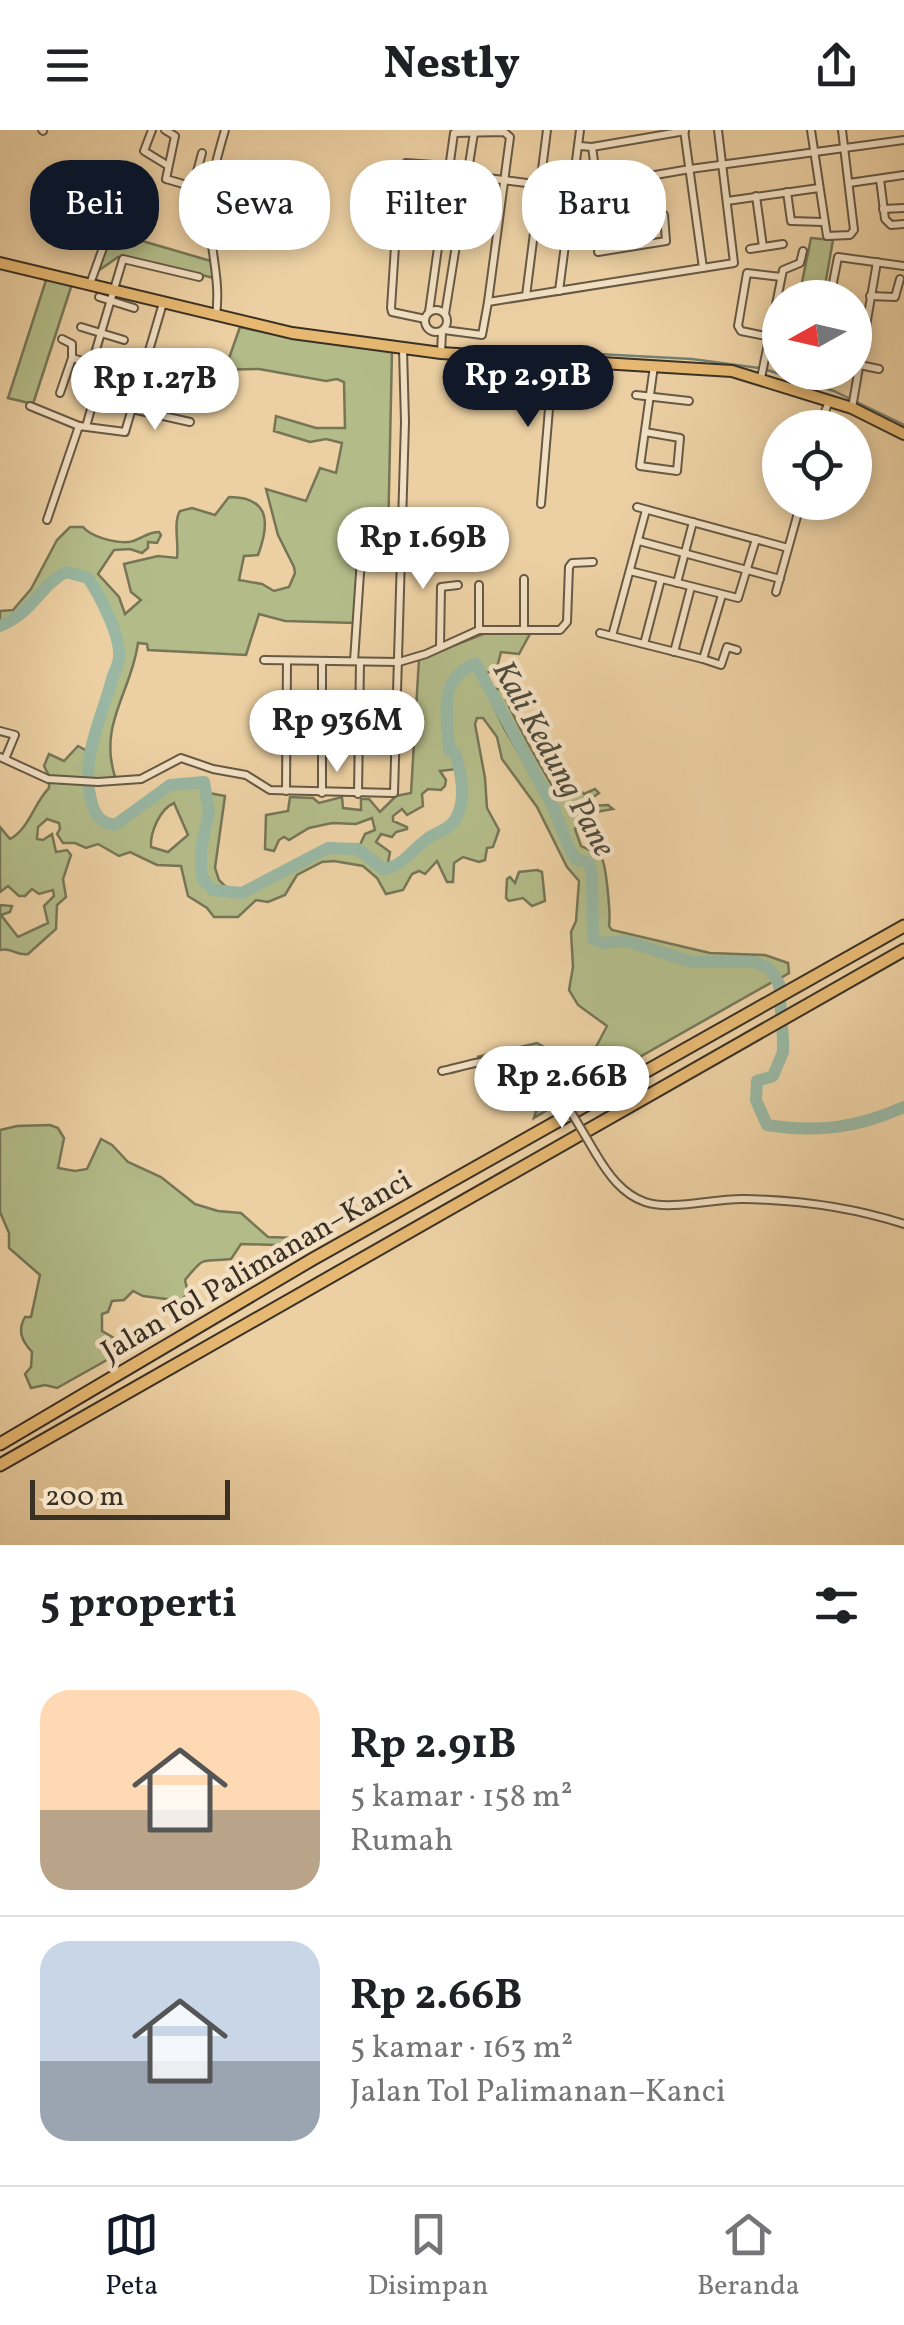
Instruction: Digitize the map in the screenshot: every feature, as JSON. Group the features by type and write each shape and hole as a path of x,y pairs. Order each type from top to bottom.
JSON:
{"highway":[{"name":"Jalan Tol Palimanan–Kanci","path":"0,1444 299,1267 904,926"},
{"name":"Jalan Tol Palimanan–Kanci","path":"0,1466 904,950"}],"main road":[{"path":"0,263 91,280 115,291 164,303 217,310 292,333 403,349 727,370 761,376 829,400 854,402 904,434"}],"street":[{"path":"152,130 144,152 167,164"},
{"path":"165,130 175,136 166,179 179,182"},
{"path":"218,160 224,130"},
{"path":"544,160 547,130"},
{"path":"578,160 580,130"},
{"path":"488,302 734,263 718,130"},
{"path":"811,130 826,236 854,234 842,130"},
{"path":"469,160 474,131"},
{"path":"580,146 684,131 703,268"},
{"path":"395,250 391,308 427,320 434,333 482,335 506,181 508,133 452,133 449,160"},
{"path":"666,173 904,140"},
{"path":"592,147 594,160"},
{"path":"200,160 202,153"},
{"path":"849,182 904,176"},
{"path":"880,179 888,223 904,224"},
{"path":"502,180 522,183"},
{"path":"726,201 819,188"},
{"path":"787,192 791,222 822,222"},
{"path":"756,196 763,247"},
{"path":"883,209 904,208"},
{"path":"660,212 664,215 666,241 601,253 597,249 602,219 660,212"},
{"path":"750,249 782,244"},
{"path":"91,280 102,250"},
{"path":"214,250 219,286 217,310"},
{"path":"425,349 437,250"},
{"path":"441,351 455,250"},
{"path":"526,296 532,250"},
{"path":"559,292 565,250"},
{"path":"780,280 785,267 800,264 803,251"},
{"path":"833,280 838,256 904,266"},
{"path":"92,363 125,259 199,276"},
{"path":"872,286 877,262"},
{"path":"762,335 739,329 746,273 781,277"},
{"path":"872,296 895,297 900,278"},
{"path":"99,297 115,291"},
{"path":"115,291 134,308"},
{"path":"30,406 83,425 124,432 164,303"},
{"path":"427,320 438,310 445,314"},
{"path":"81,327 124,340"},
{"path":"60,393 72,358 72,344 62,339"},
{"path":"0,732 15,734 3,758 48,779 140,779 181,758 246,775 270,790 390,794 396,790 403,349"},
{"path":"72,358 117,371"},
{"path":"541,504 553,360"},
{"path":"645,432 680,438 676,472 640,466 654,366"},
{"path":"47,520 103,367"},
{"path":"872,367 879,368"},
{"path":"761,376 762,371"},
{"path":"854,402 855,390"},
{"path":"636,395 689,401"},
{"path":"826,410 829,400"},
{"path":"132,409 190,422"},
{"path":"612,636 639,541 642,509 788,548"},
{"path":"776,592 796,520"},
{"path":"676,583 693,522"},
{"path":"630,571 738,598 756,539"},
{"path":"358,794 357,662 362,544 402,540"},
{"path":"639,541 780,579"},
{"path":"264,660 398,662 479,630 565,628 568,567 593,562"},
{"path":"524,579 524,629"},
{"path":"644,644 661,579"},
{"path":"440,646 441,587 458,585"},
{"path":"479,585 479,630"},
{"path":"674,652 691,587"},
{"path":"703,659 722,596"},
{"path":"600,633 722,665 727,648 737,650"},
{"path":"286,791 287,661"},
{"path":"322,661 322,793"},
{"path":"442,1071 496,1059 527,1058 539,1063 614,1181 629,1195 656,1205 742,1199 810,1201 904,1224"}],"green space":[{"path":"811,238 833,240 826,280 802,280"},
{"path":"159,246 211,261 214,278 127,257 118,257 98,271 105,250 159,250"},
{"path":"47,277 72,284 33,404 8,398"},
{"path":"240,327 392,351 388,537 358,542 355,623 285,621 259,614 246,655 148,650 147,644 138,643 110,743 116,780 89,781 97,728 122,658 119,637 98,588 90,575 66,570 20,612 0,624 0,611 13,610 31,589 57,540 70,527 83,527 97,536 123,542 159,532 157,543 148,542 142,553 114,550 98,574 119,597 125,614 141,600 131,592 124,564 158,556 177,558 180,511 192,508 215,515 229,497 253,502 265,523 258,555 244,556 239,580 262,584 274,591 289,587 294,567 278,535 266,489 306,501 320,468 336,473 342,443 326,439 310,442 274,431 276,416 316,428 345,428 344,382 259,369 214,370 209,381 201,366 195,365 192,375 175,373 181,351 228,361"},
{"path":"491,631 531,632 519,654 501,652 496,671 485,673 476,662 453,677 444,698 444,724 446,751 453,755 457,769 440,771 445,786 422,794 423,806 407,815 402,809 393,816 393,821 407,829 392,837 381,834 376,842 390,852 388,863 383,866 359,847 365,834 375,830 372,818 356,824 332,823 309,828 289,840 279,840 274,851 265,849 266,815 288,811 290,797 313,798 319,803 342,797 343,808 361,810 361,799 369,799 380,812 396,796 411,793 419,659"},
{"path":"475,667 504,728 552,810 566,849 575,861 587,865 591,941 603,946 625,943 691,964 753,965 767,970 774,981 590,1085 596,1047 607,1026 578,1005 569,990 573,967 571,932 576,921 579,881 567,867 537,807 502,759 497,737 483,718 477,718 475,724 487,808 499,830 493,847 487,848 485,860 463,857 454,863 453,882 447,882 437,861 425,874 412,874 403,890 386,894 377,878 363,866 322,862 297,875 285,895 268,902 256,900 238,917 214,917 188,896 181,866 157,865 130,852 119,856 98,844 86,848 63,843 57,834 59,823 47,819 38,827 37,839 52,834 56,852 67,850 71,855 63,879 66,897 57,905 56,929 28,954 0,950 0,905 12,906 10,912 1,915 18,937 48,923 44,906 54,896 53,890 39,894 32,889 19,896 8,886 0,892 0,827 10,839 27,822 49,788 44,766 49,754 64,761 78,746 87,751 90,805 102,825 112,828 126,822 164,791 202,784 206,812 198,868 201,881 212,892 243,895 328,851 357,851 381,871 388,870 401,865 430,839 450,829 462,813 464,782 457,752 451,749 449,713 452,690 464,673","holes":["174,803 188,835 168,852 151,847 157,822"]},
{"path":"492,688 502,690 555,791 561,782 573,782 584,794 595,789 599,793 589,800 590,806 608,805 613,809 584,814 575,829 581,846 602,859 612,930 710,953 765,955 788,963 789,973 779,979 770,965 754,960 692,959 626,938 595,938 595,874 591,862 578,857 571,847 556,808"},
{"path":"209,793 225,796 215,868 227,888 214,887 204,866"},
{"path":"519,872 542,872 545,901 532,906 523,898 506,898 507,879 510,877 515,883"},
{"path":"537,1043 577,1065 580,1090 534,1118 540,1099 517,1069 494,1065 518,1054 477,1057"},
{"path":"50,1125 58,1128 64,1138 58,1168 87,1169 101,1139 128,1162 161,1177 195,1204 241,1213 268,1237 298,1238 310,1244 283,1260 276,1245 241,1244 231,1259 205,1261 197,1266 185,1280 188,1292 181,1301 133,1291 124,1300 112,1301 108,1312 102,1314 102,1331 130,1347 57,1388 31,1388 25,1374 31,1367 32,1352 23,1340 21,1327 25,1317 31,1317 40,1275 9,1248 9,1233 0,1212 0,1130"}],"waterway":[{"path":"482,348 692,359 759,368"},
{"path":"831,390 904,425"},
{"name":"Kali Kedung Pane","path":"0,626 21,614 66,572 88,578 103,604 119,648 90,758 89,790 95,811 101,819 115,825 170,785 204,782 209,812 201,848 203,880 213,890 242,893 328,848 358,849 383,869 390,868 448,827 459,812 462,792 455,753 449,750 447,700 455,679 476,664 554,809 569,848 576,859 589,863 593,939 603,943 626,941 692,962 754,962 769,968 779,984 783,1052 773,1076 757,1081 756,1100 767,1125 837,1127 904,1107"}]}
